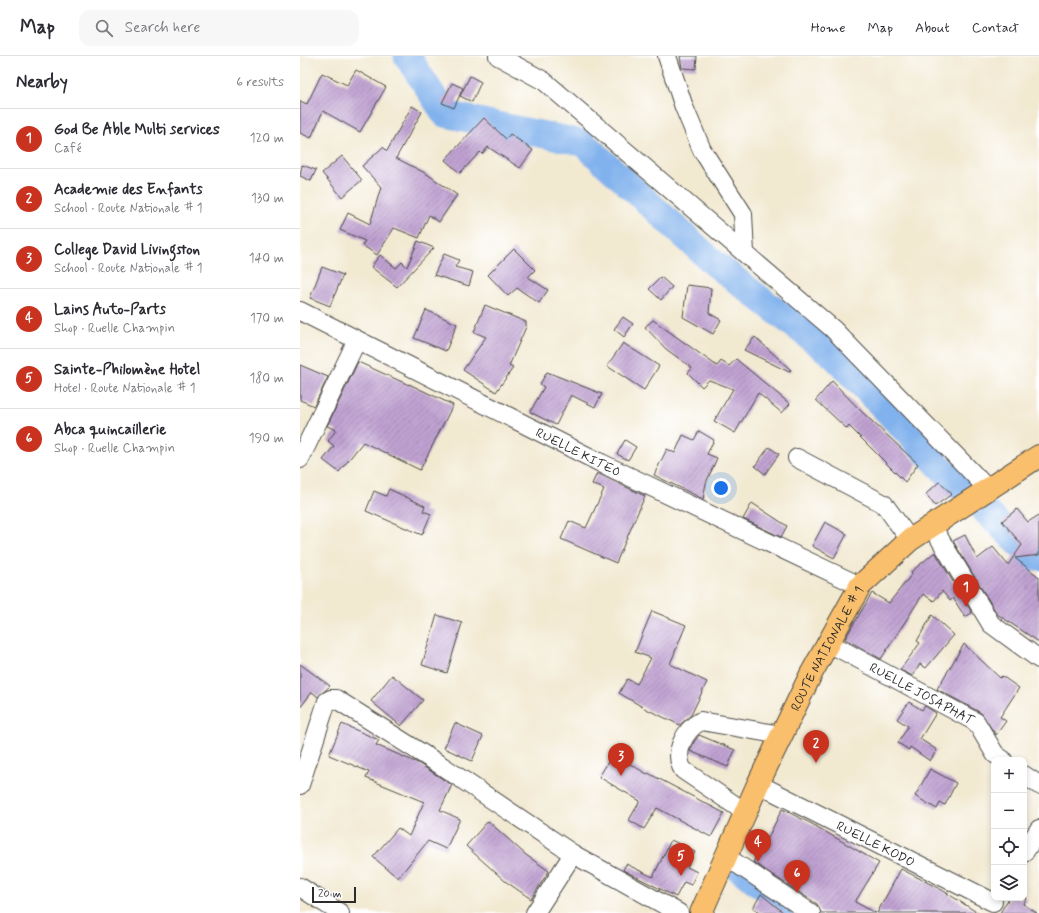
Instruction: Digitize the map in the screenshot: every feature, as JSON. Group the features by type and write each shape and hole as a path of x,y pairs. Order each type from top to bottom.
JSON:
{"main road":[{"name":"ROUTE NATIONALE # 1","path":"701,913 725,856 781,735 827,642 860,586 910,540 1039,456"}],"street":[{"path":"498,56 544,81 833,329 988,488"},
{"path":"667,56 684,106 702,150 742,214 745,253"},
{"name":"RUELLE KITEO","path":"300,311 602,463 860,586"},
{"path":"300,459 357,340"},
{"path":"797,458 884,504 910,540"},
{"path":"932,526 991,624 1039,659"},
{"name":"RUELLE JOSAPHAT","path":"827,642 976,722 995,754 999,757"},
{"path":"300,785 327,701 331,698 336,699 442,766 573,854 679,913"},
{"path":"745,812 683,770 678,762 678,751 684,737 694,724 701,721 781,735"},
{"path":"1027,777 1039,785"},
{"name":"RUELLE KODO","path":"758,784 992,904"},
{"path":"1027,848 1039,829"},
{"path":"535,913 573,854"},
{"path":"725,856 811,913"},
{"path":"300,887 340,913"}],"building":[{"path":"680,56 697,56 696,69 682,68"},
{"path":"356,70 386,87 360,132 323,111 311,138 300,133 300,101 307,104 322,73 347,85"},
{"path":"470,76 481,82 472,102 460,96"},
{"path":"452,83 463,88 454,108 442,103"},
{"path":"412,106 422,112 396,158 427,174 457,195 439,222 429,215 419,238 394,228 377,255 362,245 365,241 340,230 348,213 370,224 381,187 362,166 383,147 387,151"},
{"path":"484,118 506,139 510,134 533,150 520,168 488,147 482,154 480,152 460,173 445,160"},
{"path":"342,156 362,180 342,197 322,173"},
{"path":"302,165 316,170 311,181 300,176"},
{"path":"418,241 434,248 397,287 371,267 380,255 396,268 402,262 407,267"},
{"path":"514,249 535,270 528,277 548,290 539,303 517,288 508,296 488,275"},
{"path":"444,254 459,260 455,267 473,272 469,286 434,275"},
{"path":"322,267 343,275 330,306 310,298"},
{"path":"661,277 672,287 661,300 649,289"},
{"path":"687,285 711,288 709,313 721,320 713,334 683,317"},
{"path":"485,305 526,322 526,327 509,366 513,368 496,392 463,370 486,337 474,332"},
{"path":"426,310 457,324 446,351 414,338"},
{"path":"623,317 633,324 624,337 614,329"},
{"path":"653,320 717,366 721,361 729,366 736,359 790,404 782,413 758,393 735,433 714,421 733,389 709,380 702,387 688,373 692,368 666,349 645,327"},
{"path":"755,337 791,370 789,372 744,350"},
{"path":"623,343 659,366 644,390 607,366"},
{"path":"358,362 453,405 420,470 363,442 339,472 323,460 334,446 328,441 336,430 327,426"},
{"path":"300,365 328,377 314,406 300,400"},
{"path":"547,372 602,394 595,407 571,395 556,425 530,412 544,387 540,384"},
{"path":"832,381 861,411 918,464 905,482 849,426 847,429 816,400"},
{"path":"699,431 714,440 707,454 717,458 706,483 703,499 654,475 667,449 675,453 683,435 694,440"},
{"path":"625,440 636,447 628,460 617,454"},
{"path":"769,447 779,454 765,474 755,466"},
{"path":"597,473 645,496 616,563 561,539 569,521 586,528 604,489 592,484"},
{"path":"939,482 952,494 935,506 926,494"},
{"path":"389,489 425,506 423,511 431,514 422,535 366,511 374,491 386,496"},
{"path":"752,503 787,526 781,537 743,519"},
{"path":"1017,509 1028,522 1039,515 1039,555 1015,558 1039,577 1039,642 997,614 953,541 965,535 977,559 993,547 1008,565 1022,545 1002,521"},
{"path":"825,522 847,534 834,558 812,546"},
{"path":"935,552 972,613 965,617 953,598 950,601 942,591 934,601 923,594 881,659 845,639 872,593 889,603 912,574 911,572"},
{"path":"652,611 686,625 670,664 707,682 691,715 680,725 646,709 619,693 627,679 637,684 651,658 635,652"},
{"path":"437,615 462,623 447,673 422,665"},
{"path":"932,615 954,635 926,668 920,664 913,676 900,670 920,643 917,641"},
{"path":"964,644 1000,678 1002,676 1019,688 1000,717 1006,721 996,735 981,713 937,689"},
{"path":"300,664 330,686 318,697 312,692 300,708"},
{"path":"392,675 423,700 401,726 371,701"},
{"path":"909,702 922,710 925,706 936,713 920,739 937,750 930,761 910,747 909,750 898,743 908,726 897,719"},
{"path":"455,723 483,736 472,761 444,748"},
{"path":"342,724 379,740 376,745 418,763 452,785 440,810 460,819 446,849 428,841 398,878 373,857 398,828 409,836 424,802 366,778 369,772 329,755"},
{"path":"699,735 735,750 728,767 690,751"},
{"path":"613,754 647,774 648,773 724,813 711,837 657,808 644,829 629,820 640,801 599,777"},
{"path":"930,769 956,783 945,805 940,803 937,809 915,796"},
{"path":"782,809 812,824 879,863 855,902 876,913 821,913 817,904 753,862 767,840"},
{"path":"488,821 526,855 549,871 531,899 505,881 466,846"},
{"path":"671,840 695,852 687,867 697,872 691,885 684,882 676,897 623,870 626,864 653,877"},
{"path":"901,869 942,890 978,913 877,913"},
{"path":"761,894 784,913 762,913 753,908"},
{"path":"1007,901 1025,901 1023,904 1037,913 1000,913"}],"waterway":[{"path":"407,56 445,114 583,143 714,263 834,356 954,481 1033,557 1039,557"},
{"path":"733,871 790,913"}],"place":[{"name":"God Be Able Multi services","path":"966,607"},
{"name":"Academie des Enfants","path":"816,763"},
{"name":"College David Livingston","path":"621,776"},
{"name":"Lains Auto-Parts","path":"758,862"},
{"name":"Sainte-Philomène Hotel","path":"681,876"},
{"name":"Abca quincaillerie","path":"797,893"}]}
